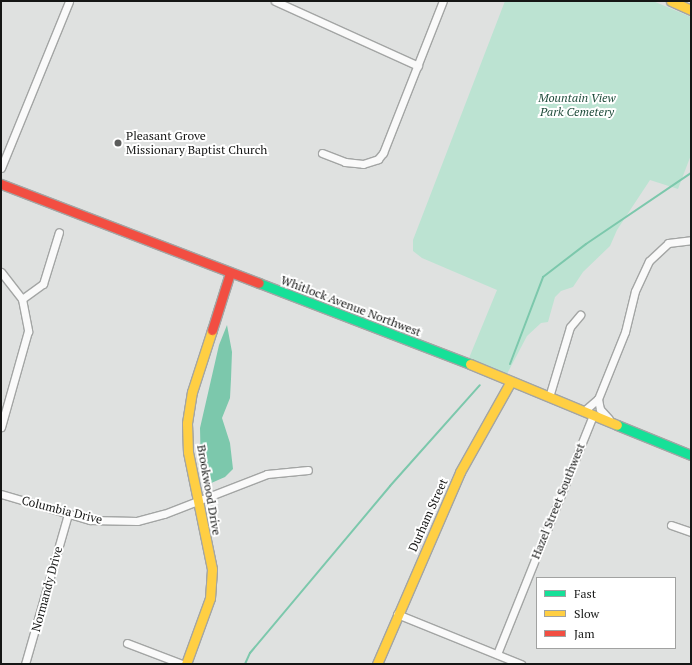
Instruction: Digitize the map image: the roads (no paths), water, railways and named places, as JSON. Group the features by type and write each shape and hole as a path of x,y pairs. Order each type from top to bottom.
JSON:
{"main road":[{"path":"671,1 691,10"},
{"name":"Whitlock Avenue Northwest","path":"1,184 511,381 691,455"},
{"name":"Brookwood Drive","path":"186,664 210,598 212,580 212,569 188,452 187,423 192,392 230,273"},
{"name":"Durham Street","path":"377,664 397,614 460,472 511,381"}],"street":[{"path":"1,168 69,1"},
{"path":"275,1 418,66"},
{"path":"322,153 354,164 371,163 378,159 386,146 443,1"},
{"path":"22,299 43,284 59,232"},
{"path":"589,413 598,399 625,332 635,291 646,265 664,246 677,241 691,240"},
{"path":"1,272 22,299 28,331 1,427"},
{"path":"549,397 570,327 580,314"},
{"path":"598,399 603,413 620,426"},
{"name":"Hazel Street Southwest","path":"497,654 589,413"},
{"name":"Columbia Drive","path":"1,494 68,514 104,521 137,521 197,501 267,474 308,470"},
{"name":"Normandy Drive","path":"25,664 68,514"},
{"path":"671,525 691,532"},
{"path":"397,614 521,664"},
{"path":"127,643 182,664"}],"waterway":[{"path":"510,364 543,277 586,244 691,173"},
{"path":"245,664 250,653 390,486 480,385"}],"place":[{"name":"Pleasant Grove Missionary Baptist Church","path":"118,143"}],"park label":[{"name":"Mountain View Park Cemetery","path":"577,105"}]}
